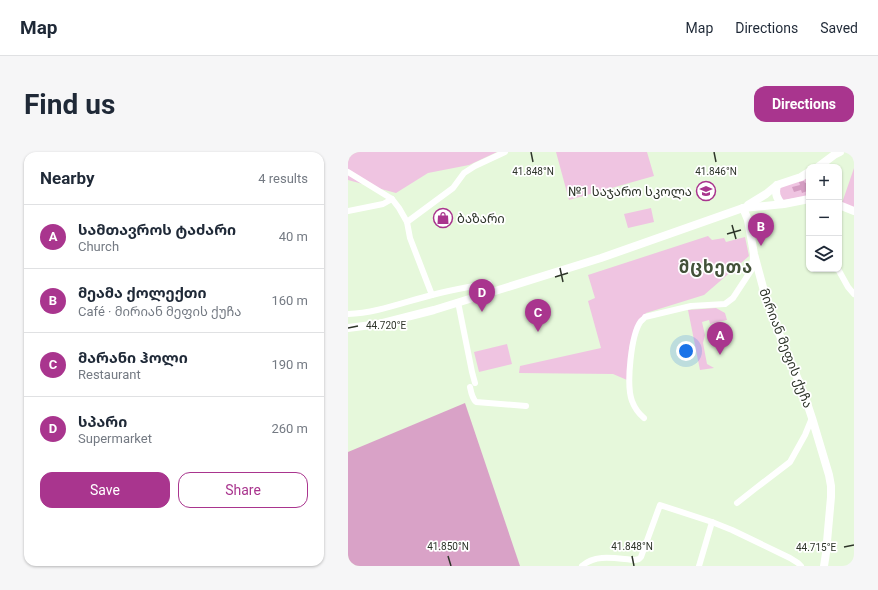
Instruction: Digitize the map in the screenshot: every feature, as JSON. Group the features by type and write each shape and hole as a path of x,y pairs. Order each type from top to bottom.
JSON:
{"main road":[{"path":"822,164 837,153"},
{"path":"744,208 777,185 806,174"},
{"path":"777,185 776,196 782,204"},
{"path":"348,328 380,324 400,319 492,292 600,258 744,208 782,204 806,199"},
{"path":"842,206 854,211"},
{"name":"მირიან მეფის ქუჩა","path":"744,208 748,220 754,254 769,306 804,394 829,475 831,497 824,566"}],"street":[{"path":"407,222 453,188 464,173 504,152"},
{"path":"348,172 392,199 399,208 407,222 410,238 432,295"},
{"path":"348,211 383,204 392,199"},
{"path":"644,418 636,411 631,400 629,385 634,337 641,320 691,306 725,304 734,298 752,269 754,254"},
{"path":"840,272 848,287 854,294"},
{"path":"348,314 378,310 432,295 489,283 492,292"},
{"path":"458,302 472,372 476,382"},
{"path":"470,386 472,396 476,402 526,406"},
{"name":"მირიან მეფის ქუჩა","path":"737,503 790,462 806,435 812,418"},
{"path":"582,566 598,557 639,559 660,505 732,530 790,558 801,566"},
{"path":"699,566 712,522"}],"shaded area":[{"path":"348,152 497,152 469,165 428,173 396,193 348,180"},
{"path":"556,152 647,152 654,176 569,200"},
{"path":"854,168 854,208 842,203"},
{"path":"806,176 806,196 783,200 780,198 780,188"},
{"path":"804,181 806,183 806,191 802,193 801,190 794,192 792,187 800,185 799,182"},
{"path":"651,208 654,222 628,228 624,214"},
{"path":"708,236 712,240 724,238 726,242 745,237 749,256 704,295 646,313 630,343 627,380 613,374 519,373 520,366 601,348 588,301 595,298 588,275"},
{"path":"716,308 725,313 727,320 710,324 709,320 702,322 705,335 703,343 707,364 714,368 700,370 688,310"},
{"path":"507,344 512,364 479,372 474,352"},
{"path":"465,403 520,566 348,566 348,452"}],"place":[{"name":"№1 საჯარო სკოლა","path":"706,191"},
{"name":"ბაზარი","path":"443,218"},
{"name":"მეამა ქოლექთი","path":"761,246"},
{"name":"სპარი","path":"482,312"},
{"name":"მარანი ჰოლი","path":"538,332"},
{"name":"სამთავროს ტაძარი","path":"720,355"}],"district":[{"name":"მცხეთა","path":"716,267"}]}
